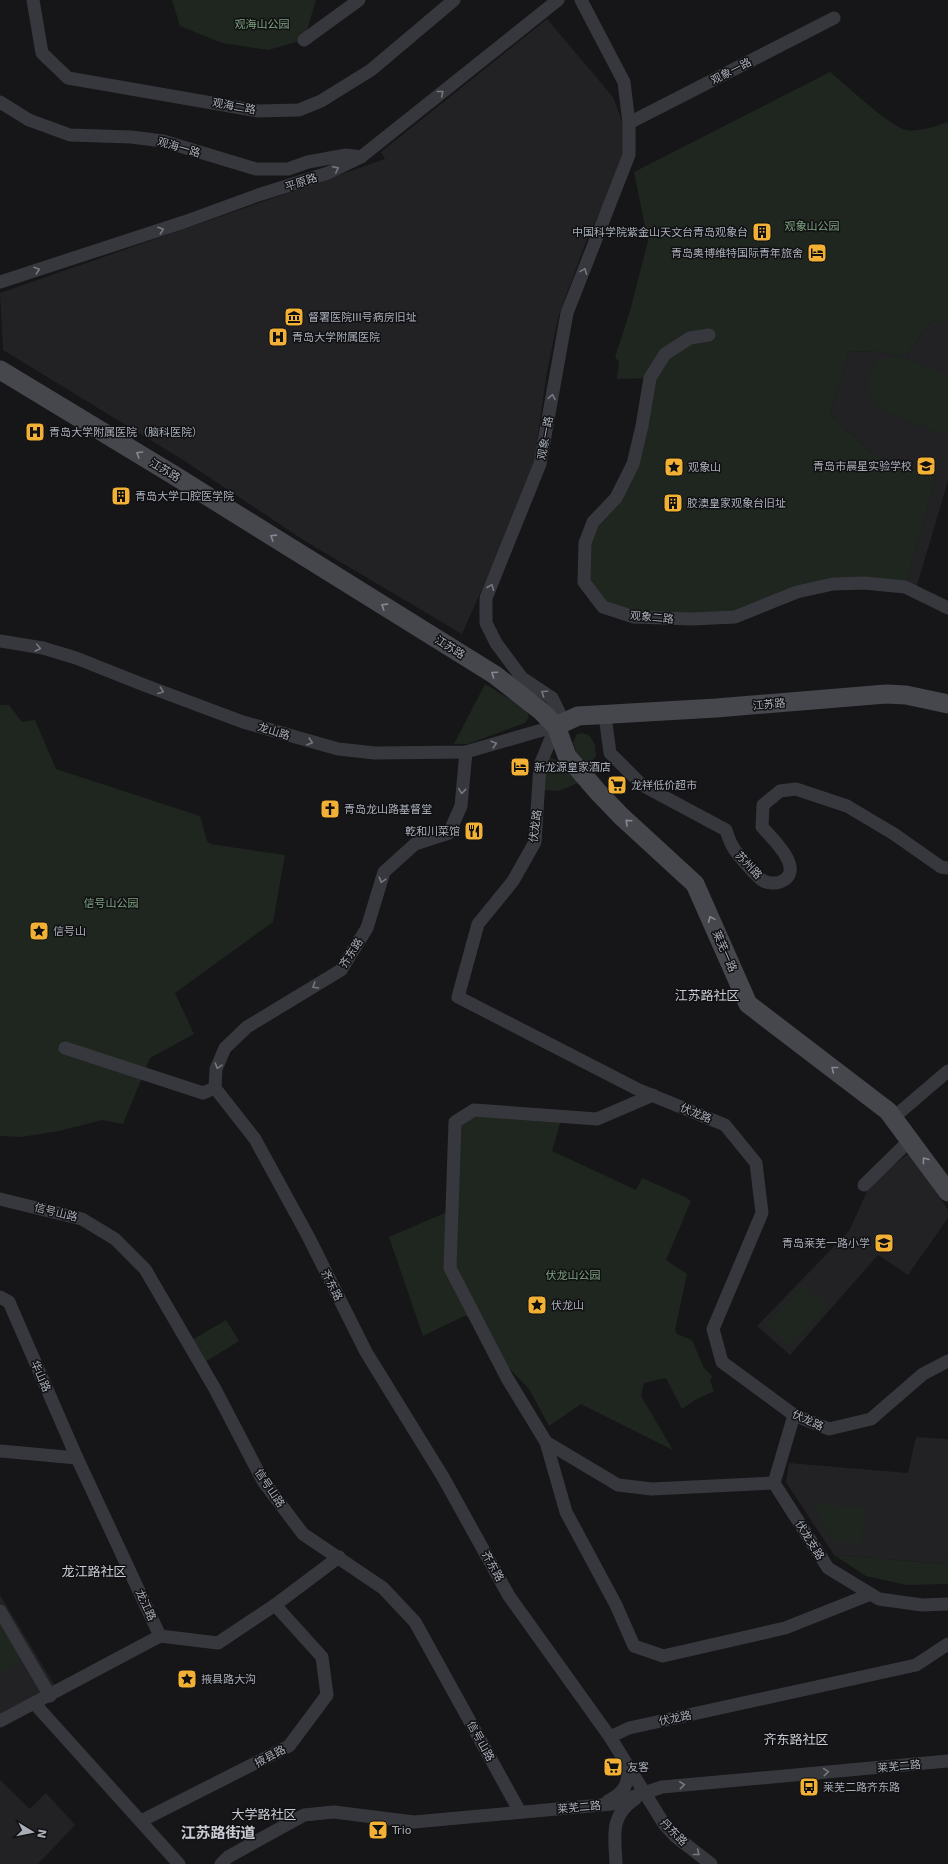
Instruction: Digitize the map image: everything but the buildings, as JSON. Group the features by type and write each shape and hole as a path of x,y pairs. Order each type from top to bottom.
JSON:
{"main road":[{"name":"江苏路","path":"0,370 172,474 495,675 541,711 556,726 578,716 605,716 886,694 906,695 948,704"},
{"name":"莱芜一路","path":"556,726 567,756 598,792 620,816 695,884 748,1004 888,1111 948,1192"}],"street":[{"name":"观海二路","path":"33,0 42,53 68,78 258,111 299,110 321,101 371,70 454,0"},
{"path":"304,40 359,0"},
{"name":"平原路","path":"0,282 328,173 361,157 558,0"},
{"name":"观象一路","path":"556,726 559,712 552,698 522,678 496,643 486,623 486,598 540,464 567,313 629,155 629,123 624,82 581,0"},
{"name":"观象一路","path":"629,123 834,18"},
{"name":"观海一路","path":"0,102 29,120 70,135 131,137 163,141 256,169 288,169 308,162 346,155 361,157"},
{"name":"观象二路","path":"709,335 690,338 665,354 650,378 642,426 633,464 616,498 593,522 585,543 584,582 603,608 634,617 692,620 735,618 797,592 833,584 864,583 905,587 948,608"},
{"name":"龙山路","path":"0,641 43,648 76,658 243,722 338,749 375,753 466,752 556,726"},
{"name":"苏州路","path":"605,716 610,753 642,785 726,830 733,847 762,880 771,883 781,882 788,875 790,867 784,850 762,827 762,804 780,791 796,790 847,806 894,834 941,867 948,868"},
{"name":"伏龙路","path":"556,726 540,766 535,842 513,881 478,924 458,997 653,1095 725,1125 756,1163 762,1213 713,1329 722,1362 794,1415 829,1429 871,1419 923,1374 948,1361"},
{"name":"齐东路","path":"466,752 461,806 449,833 415,844 384,872 367,928 341,970 247,1027 225,1048 216,1069 215,1088 255,1139 308,1236 366,1352 443,1477 509,1596 610,1737 644,1793"},
{"path":"65,1048 204,1093 215,1088"},
{"path":"893,1118 948,1071"},
{"path":"653,1095 597,1119 474,1110 455,1122 450,1268 507,1378 546,1442 566,1512 616,1604 634,1646 663,1656 785,1628 871,1594"},
{"path":"864,1185 910,1140"},
{"name":"信号山路","path":"0,1199 82,1219 115,1239 145,1269 215,1389 263,1481 303,1534 383,1588 415,1622 520,1812"},
{"name":"华山路","path":"0,1298 8,1302 77,1458"},
{"path":"546,1442 618,1485 652,1489 774,1483 794,1415"},
{"path":"0,1451 77,1458"},
{"name":"龙江路","path":"77,1458 160,1636"},
{"name":"伏龙支路","path":"774,1483 828,1568 879,1599 922,1605 948,1604"},
{"path":"0,1721 50,1696 160,1636 218,1643 275,1606 339,1557"},
{"name":"掖县路","path":"140,1821 289,1746 327,1695 322,1657 275,1606"},
{"path":"0,1611 50,1696"},
{"name":"伏龙路","path":"610,1737 629,1728 916,1665 948,1644"},
{"path":"34,1703 179,1864"},
{"name":"莱芜二路","path":"221,1864 228,1857 304,1815 334,1812 414,1822 612,1804 662,1787 948,1761"},
{"path":"593,1806 616,1797 625,1789 629,1778 628,1767"},
{"path":"615,1831 618,1815 627,1805 644,1793"},
{"name":"丹东路","path":"644,1793 664,1824 675,1836 712,1864"},
{"path":"593,1806 606,1808 612,1814 615,1831 616,1864"}],"shaded area":[{"name":"青岛大学附属医院","path":"547,19 613,97 624,127 625,146 621,165 586,242 558,318 546,378 532,477 462,634 305,541 183,460 3,350 0,293 385,159 381,152"},
{"name":"青岛市晨星实验学校","path":"932,320 948,325 948,481 915,592 905,587 936,477 873,455 830,414 849,351 879,352 906,356"},
{"name":"青岛莱芜一路小学","path":"910,1152 948,1210 948,1218 908,1275 878,1255 790,1355 757,1326 849,1231 870,1185"},
{"path":"916,1437 948,1439 948,1564 834,1555 786,1482 789,1463 908,1473"},
{"path":"0,1595 55,1686 0,1714"},
{"path":"0,1780 30,1809 46,1793 75,1825 38,1864 0,1864"}],"green space":[{"name":"观海山公园","path":"172,0 316,0 304,40 268,50 222,43 180,26"},
{"name":"观象山公园","path":"830,72 878,113 898,127 906,130 922,129 948,122 948,325 932,320 906,356 879,352 849,351 830,414 873,455 936,477 905,587 833,584 735,617 692,619 603,607 584,582 585,543 633,464 650,378 617,379 619,362 615,357 630,311 648,241 634,172"},
{"path":"891,357 904,358 948,375 948,436 881,410 869,394 869,375 876,362"},
{"path":"485,684 526,709 529,717 525,723 468,744 454,744"},
{"name":"信号山公园","path":"0,705 9,705 22,722 35,720 56,769 200,816 207,841 210,844 285,855 273,922 175,993 194,1034 150,1058 123,1124 102,1120 59,1131 21,1137 0,1136"},
{"path":"583,733 590,736 595,745 596,757 587,765 576,751 573,742 577,734"},
{"path":"551,758 559,761 578,783 559,791 543,790 547,759"},
{"name":"伏龙山公园","path":"461,1114 562,1117 552,1151 636,1190 642,1178 691,1201 666,1260 687,1274 675,1330 677,1334 692,1340 704,1368 712,1376 710,1381 714,1391 695,1400 682,1409 666,1378 644,1383 641,1396 673,1450 581,1404 549,1426 529,1389 507,1366 477,1316 464,1316 423,1336 389,1237 447,1212"},
{"path":"804,1284 828,1306 790,1347 766,1325"},
{"path":"226,1320 239,1341 205,1362 192,1340"},
{"path":"811,1504 865,1507 862,1543 836,1543"},
{"path":"948,1552 948,1584 907,1585 866,1576 834,1555 946,1564"},
{"path":"0,1611 27,1658 0,1674"}],"place":[{"name":"中国科学院紫金山天文台青岛观象台","path":"762,232"},
{"name":"青岛奥博维特国际青年旅舍","path":"817,253"},
{"name":"督署医院III号病房旧址","path":"294,317"},
{"name":"青岛大学附属医院","path":"278,337"},
{"name":"青岛大学附属医院（脑科医院）","path":"35,432"},
{"name":"青岛市晨星实验学校","path":"926,466"},
{"name":"观象山","path":"674,467"},
{"name":"青岛大学口腔医学院","path":"121,496"},
{"name":"胶澳皇家观象台旧址","path":"673,503"},
{"name":"新龙源皇家酒店","path":"520,767"},
{"name":"龙祥低价超市","path":"617,785"},
{"name":"青岛龙山路基督堂","path":"330,809"},
{"name":"乾和川菜馆","path":"474,831"},
{"name":"信号山","path":"39,931"},
{"name":"青岛莱芜一路小学","path":"884,1243"},
{"name":"伏龙山","path":"537,1305"},
{"name":"掖县路大沟","path":"187,1679"},
{"name":"友客","path":"613,1767"},
{"name":"莱芜二路齐东路","path":"809,1787"},
{"name":"Trio","path":"378,1830"}],"district":[{"name":"江苏路社区","path":"707,995"},
{"name":"龙江路社区","path":"94,1571"},
{"name":"齐东路社区","path":"796,1739"},
{"name":"大学路社区","path":"264,1814"},
{"name":"江苏路街道","path":"218,1833"}]}
